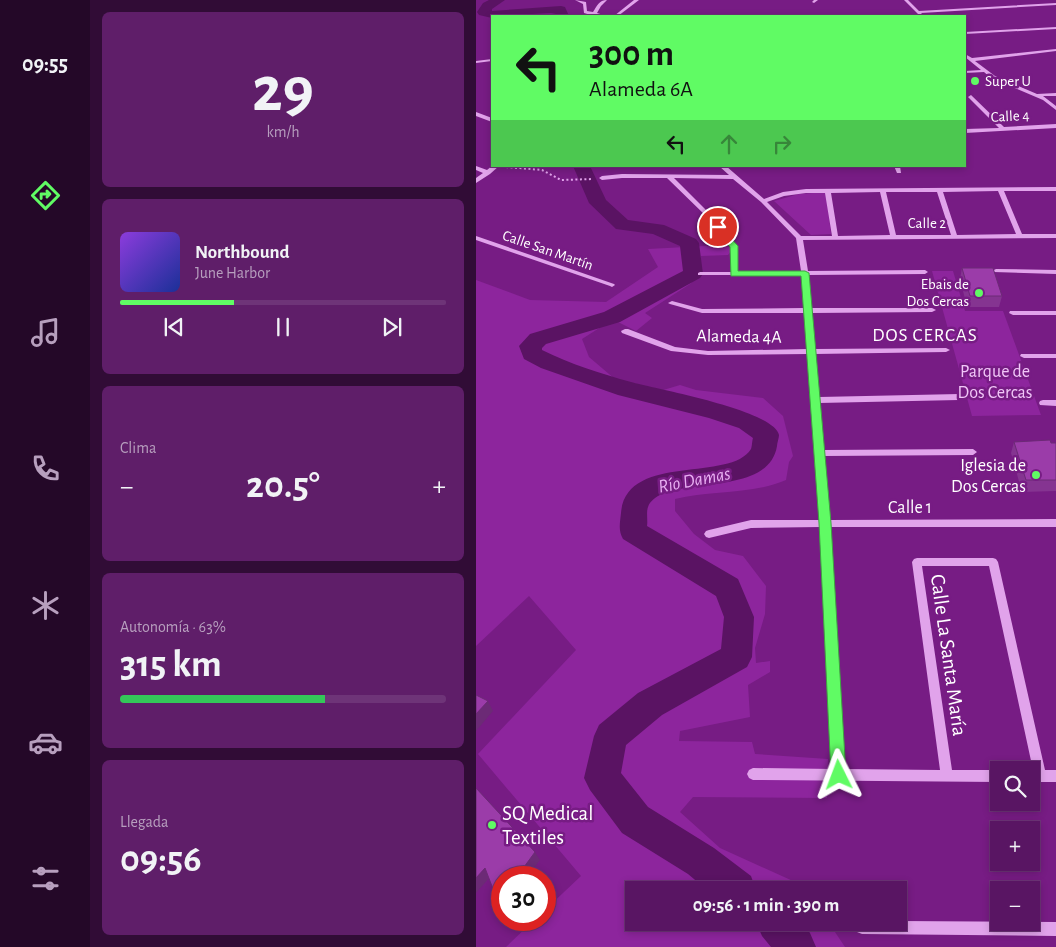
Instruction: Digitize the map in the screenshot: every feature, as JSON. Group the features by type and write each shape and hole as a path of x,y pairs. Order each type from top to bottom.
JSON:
{"street":[{"path":"578,0 584,3 585,12 594,15 604,0"},
{"path":"632,0 637,0"},
{"path":"906,0 921,15"},
{"path":"1043,0 1048,4"},
{"path":"918,12 1056,4"},
{"path":"966,34 1056,28"},
{"path":"970,60 1056,50"},
{"path":"966,57 984,71 1050,102 1056,109"},
{"path":"476,62 491,60"},
{"path":"966,72 984,71"},
{"path":"1036,95 1056,94"},
{"path":"971,97 1003,129"},
{"path":"476,114 491,120"},
{"name":"Calle 4","path":"966,131 1056,126"},
{"path":"476,181 495,167"},
{"path":"622,176 626,167"},
{"path":"723,167 764,201 799,238 805,273 825,523 839,775"},
{"path":"476,168 488,173"},
{"path":"602,178 622,176 733,177"},
{"path":"669,177 708,214 734,246 734,274"},
{"path":"1000,189 1019,235"},
{"path":"764,201 784,194 828,191 1056,189"},
{"path":"939,190 954,235"},
{"path":"828,191 835,236"},
{"name":"Calle 2","path":"799,238 954,235 1056,236"},
{"name":"Calle San Martín","path":"476,238 612,286"},
{"path":"996,271 1056,272"},
{"path":"672,303 702,311 932,310"},
{"path":"1012,313 1056,313"},
{"name":"Alameda 4A","path":"625,331 674,349 708,353 946,350"},
{"path":"1024,356 1056,356"},
{"path":"815,400 958,397"},
{"path":"1042,403 1056,403"},
{"path":"818,454 973,452"},
{"name":"Calle 1","path":"708,534 751,524 1056,524"},
{"path":"753,774 990,776"},
{"path":"1040,776 1056,776"},
{"path":"907,927 1056,929"}],"lane":[{"path":"617,15 637,0"},
{"path":"884,190 893,236"},
{"path":"700,274 925,272"},
{"name":"Calle La Santa María","path":"947,776 917,562 993,562 1032,761"}],"path":[{"path":"513,167 542,170 561,180 602,178"}],"green space":[{"path":"826,192 831,234 811,235 774,201 799,194"},
{"path":"705,246 734,247 728,255 701,256 700,274 690,284 645,313 652,318 636,331 616,321 604,325 582,339 589,357 616,380 660,391 680,385 696,390 763,398 783,416 793,456 789,462 786,480 773,485 675,499 675,511 694,534 715,550 743,556 766,586 765,614 755,648 756,663 770,661 770,672 748,685 750,717 680,731 679,741 752,742 755,754 828,759 827,798 693,797 680,812 720,848 793,881 625,881 625,931 834,931 845,947 506,947 523,931 556,931 556,900 581,876 478,754 576,650 529,596 476,646 476,280 530,300 606,302 658,267 648,249"},
{"name":"Parque de Dos Cercas","path":"932,271 953,271 965,311 1003,311 1041,415 972,416"}],"building":[{"path":"962,268 993,268 1002,296 970,296"},
{"name":"Iglesia de Dos Cercas","path":"1050,440 1051,443 1056,443 1056,480 1026,480 1014,442"},
{"path":"476,695 488,701 476,714"},
{"name":"SQ Medical Textiles","path":"476,788 535,852 525,866 491,866 491,884 485,868 476,878"}],"waterway":[{"name":"Río Damas","path":"499,0 487,6 483,12 502,15"},
{"name":"Río Damas","path":"512,15 541,10 561,10 563,15"},
{"name":"Río Damas","path":"502,15 512,15"},
{"name":"Río Damas","path":"582,167 598,203 623,225 657,229 689,243 693,274 612,317 538,339 530,346 532,354 549,363 626,389 715,411 748,422 766,435 763,453 745,469 652,486 635,504 633,531 673,557 728,588 739,617 736,657 650,704 611,736 602,778 635,820 701,861 726,881"},
{"name":"Río Damas","path":"783,931 796,947"}],"place":[{"name":"Super U","path":"975,81"},
{"name":"Ebais de Dos Cercas","path":"979,293"},
{"name":"Iglesia de Dos Cercas","path":"1036,475"},
{"name":"SQ Medical Textiles","path":"492,825"}],"district":[{"name":"DOS CERCAS","path":"925,334"}],"route":[{"path":"718,227 734,246 734,274 805,273 825,523 839,775"}]}
